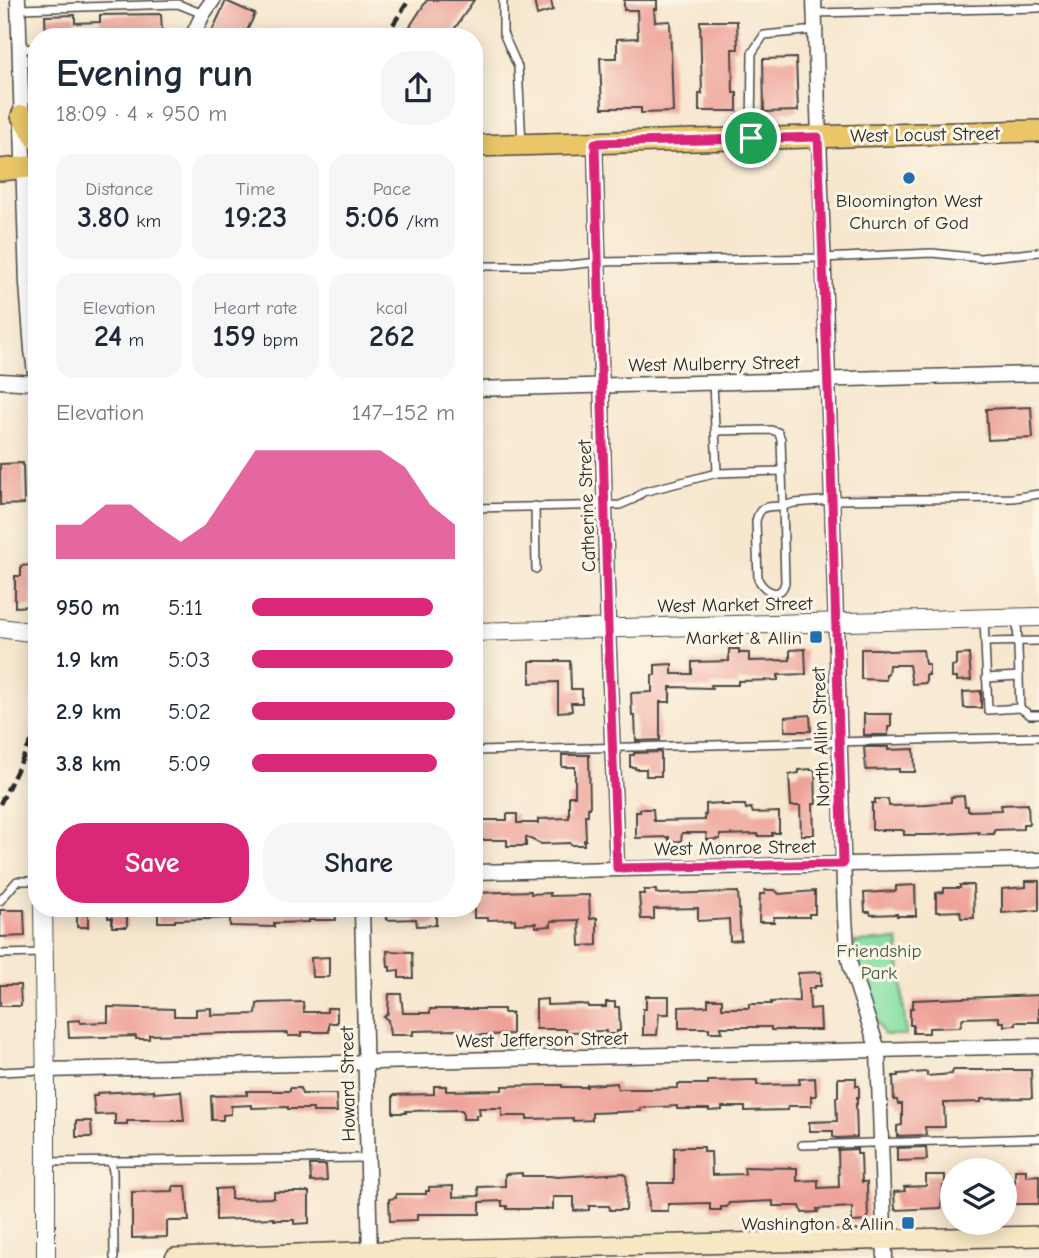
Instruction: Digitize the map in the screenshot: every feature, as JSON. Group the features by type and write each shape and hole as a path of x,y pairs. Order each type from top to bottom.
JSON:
{"main road":[{"path":"26,116 28,120"},
{"name":"West Locust Street","path":"483,146 1039,131"},
{"path":"0,170 28,167"},
{"path":"176,1258 885,1249 1039,1236"}],"street":[{"path":"196,28 213,0"},
{"path":"19,4 28,142"},
{"name":"North Allin Street","path":"814,6 847,939 851,968 878,1050 885,1249"},
{"name":"Catherine Street","path":"595,143 617,868"},
{"path":"28,266 28,297"},
{"name":"West Mulberry Street","path":"483,389 1039,374"},
{"path":"0,381 28,385"},
{"name":"West Market Street","path":"483,632 1039,617"},
{"path":"0,628 28,632"},
{"name":"West Monroe Street","path":"483,872 1039,859"},
{"path":"43,917 46,1258"},
{"name":"Howard Street","path":"362,917 370,1255"},
{"name":"West Jefferson Street","path":"46,1070 1039,1046"}],"lane":[{"path":"503,0 503,33 518,67 522,144"},
{"path":"934,0 934,9"},
{"path":"19,4 178,4 203,14"},
{"path":"814,6 1039,8"},
{"path":"751,138 752,53 764,34 815,30"},
{"path":"20,49 28,49"},
{"path":"483,266 560,266 599,262 932,253 980,258 1039,252"},
{"path":"713,382 717,473"},
{"path":"716,431 771,430 778,432 781,439 783,506 785,582 779,592 768,592 758,579 756,521 758,512 765,507 783,506 794,503 832,500 1013,498 1039,494"},
{"path":"483,508 620,505 643,492 717,473 782,471"},
{"path":"534,506 536,569"},
{"path":"984,618 988,710 1020,708 1030,715 1039,715"},
{"path":"1017,618 1020,708"},
{"path":"985,642 1039,641"},
{"path":"986,677 1019,676"},
{"path":"483,751 1039,737"},
{"path":"0,901 17,881 28,881"},
{"path":"0,954 44,953"},
{"path":"0,1072 46,1070"},
{"path":"802,1145 1039,1138"},
{"path":"47,1162 368,1158"},
{"path":"111,1162 114,1258"}],"green space":[{"name":"Friendship Park","path":"898,940 906,1035 884,1035 865,990 854,942"}],"building":[{"path":"427,0 474,0 455,28 409,28"},
{"path":"534,0 551,0 553,10 537,15"},
{"path":"624,0 657,0 657,9 654,9 655,22 670,21 673,112 641,113 641,108 602,108 600,58 617,58 617,39 638,38 637,10 624,10"},
{"path":"226,1 255,14 248,28 213,28"},
{"path":"161,14 162,28 46,28 45,16 75,15 75,23 100,22 100,15"},
{"path":"700,21 737,21 738,49 732,49 733,93 737,93 737,111 699,111 699,94 702,94"},
{"path":"796,58 798,111 764,112 763,59"},
{"path":"1031,407 1033,438 988,440 986,409"},
{"path":"23,463 24,504 0,505 0,464"},
{"path":"28,565 28,606 15,607 15,576 21,576 21,566"},
{"path":"729,649 749,653 749,661 790,660 790,650 805,649 806,674 778,675 778,680 738,681 738,685 711,685 712,688 670,687 670,702 660,702 660,740 636,741 631,693 652,692 655,665 672,664 672,674 692,674 692,662 729,661"},
{"path":"861,649 923,650 925,664 929,664 926,683 912,684 909,665 889,665 886,680 861,679"},
{"path":"969,654 971,680 957,681 957,678 952,678 956,655"},
{"path":"530,661 570,661 571,689 582,689 582,703 571,703 572,711 558,712 558,682 530,683"},
{"path":"981,691 981,708 964,708 963,692"},
{"path":"864,714 891,714 888,735 864,735"},
{"path":"810,715 811,731 785,731 785,717"},
{"path":"864,747 914,749 915,772 899,772 899,769 866,770"},
{"path":"661,752 661,776 646,776 646,769 630,767 630,755 634,753"},
{"path":"562,755 589,755 590,808 588,815 585,815 584,845 541,844 526,837 526,846 507,846 507,840 483,840 483,820 507,820 507,814 517,814 517,823 569,818 569,796 575,796 575,767 562,767"},
{"path":"799,770 815,770 814,835 801,835 800,806 791,806 789,775 799,773"},
{"path":"964,796 968,811 1002,810 1001,805 1028,804 1029,824 1023,824 1023,829 994,830 994,834 979,832 904,835 902,830 872,830 872,803 875,803 875,799 888,799 889,806 927,805 951,802 951,797"},
{"path":"706,804 745,805 746,809 751,808 753,813 779,812 779,833 772,833 772,836 720,835 720,839 707,840 706,833 682,833 681,841 669,842 669,837 636,838 636,812 640,812 640,809 653,809 654,821 705,820"},
{"path":"1026,881 1039,881 1039,910 1002,913 1002,889 1026,887"},
{"path":"915,885 916,916 871,915 870,912 865,912 864,893 896,891 896,886"},
{"path":"960,885 973,885 974,918 961,918 960,911 936,912 936,893 944,892 944,888 960,888"},
{"path":"644,890 656,890 656,893 660,894 738,892 741,940 730,941 729,919 698,921 698,908 654,909 654,919 641,919 639,894 644,894"},
{"path":"765,890 775,890 779,894 815,891 815,914 809,914 809,917 774,917 774,922 759,922 760,894 765,894"},
{"path":"531,891 531,894 550,893 550,896 589,895 590,919 597,918 597,945 580,946 579,920 551,921 551,926 536,927 536,923 515,924 515,919 474,918 483,917 483,893"},
{"path":"0,910 24,910 25,936 0,937"},
{"path":"77,917 88,917 88,927 77,927"},
{"path":"127,917 127,927 112,927 112,918 108,918"},
{"path":"158,917 336,917 336,920 274,923 274,927 230,926 230,918 158,922"},
{"path":"387,917 436,917 436,925 417,926 416,919 387,920"},
{"path":"387,951 412,952 413,978 399,978 399,970 390,971"},
{"path":"329,957 329,977 312,977 311,958"},
{"path":"821,972 821,986 809,988 810,1009 820,1008 821,1030 721,1027 722,1032 709,1032 709,1028 679,1028 679,1007 708,1006 708,999 722,999 722,1008 749,1008 749,1004 799,1001 798,973"},
{"path":"0,985 20,985 21,1006 0,1006"},
{"path":"389,994 401,994 403,1013 430,1013 430,1009 504,1009 504,1013 512,1013 512,1034 459,1036 459,1030 413,1031 413,1035 390,1035 388,1020 384,1017 388,1013"},
{"path":"1039,995 1039,1022 1016,1022 1016,1025 1004,1026 1004,1022 999,1022 999,1017 963,1018 960,1027 929,1028 929,1033 913,1033 913,1025 910,1025 913,1000"},
{"path":"646,996 669,996 669,1014 659,1014 657,1035 643,1035"},
{"path":"547,999 547,1005 580,1004 588,1007 606,1007 606,1002 615,1002 615,1007 619,1007 620,1031 617,1031 617,1034 606,1034 606,1031 566,1032 566,1029 536,1029 536,1000"},
{"path":"303,1002 304,1012 327,1012 327,1008 337,1008 337,1023 329,1023 329,1032 302,1032 302,1036 288,1036 288,1033 233,1033 149,1035 149,1039 136,1039 136,1036 69,1038 68,1021 108,1022 108,1007 174,1009 174,1016 196,1016 196,1009 211,1008 211,1015 256,1014 257,1004 260,1003"},
{"path":"953,1070 1031,1070 1032,1098 944,1103 945,1127 925,1127 926,1135 897,1136 897,1126 902,1125 902,1104 894,1100 893,1076 927,1072 927,1076 952,1074"},
{"path":"815,1078 816,1096 811,1096 811,1106 788,1106 788,1110 745,1111 745,1107 722,1107 722,1110 709,1111 677,1109 677,1106 592,1113 592,1120 573,1121 573,1118 527,1119 527,1116 502,1116 502,1108 479,1108 480,1115 476,1115 476,1119 463,1119 461,1110 393,1113 393,1095 434,1094 434,1086 446,1086 446,1091 502,1090 502,1086 587,1087 617,1083 618,1089 650,1089 678,1088 678,1084 708,1084 708,1081 757,1080 757,1085 800,1084 799,1079"},
{"path":"838,1078 856,1078 856,1086 859,1086 856,1104 857,1137 837,1138 833,1137 833,1131 810,1131 809,1122 837,1121"},
{"path":"290,1088 300,1088 302,1094 336,1094 337,1112 313,1112 313,1109 288,1107 231,1106 231,1114 223,1115 223,1120 212,1120 211,1096 247,1095 247,1091 290,1091"},
{"path":"154,1090 154,1093 181,1091 184,1121 127,1121 127,1124 115,1124 115,1114 95,1115 93,1096 97,1096 97,1093"},
{"path":"76,1121 91,1121 92,1137 76,1137"},
{"path":"704,1147 704,1152 711,1152 712,1175 745,1174 744,1167 797,1168 797,1181 818,1180 818,1188 839,1187 838,1150 857,1149 857,1154 861,1154 862,1182 867,1182 868,1221 852,1222 852,1207 817,1209 818,1212 802,1213 800,1206 773,1206 773,1201 729,1203 727,1207 721,1207 721,1210 710,1210 710,1203 668,1204 668,1211 649,1211 648,1183 674,1183 674,1148"},
{"path":"926,1147 927,1160 897,1161 897,1148"},
{"path":"310,1165 326,1165 327,1181 311,1182"},
{"path":"1017,1170 1026,1170 1026,1176 1039,1175 1039,1204 1017,1204"},
{"path":"522,1173 522,1176 557,1177 623,1173 627,1183 626,1210 610,1210 609,1206 589,1206 589,1210 574,1211 574,1197 553,1197 553,1209 507,1209 507,1206 502,1206 502,1201 480,1202 480,1214 417,1214 417,1220 390,1221 389,1199 396,1198 396,1194 426,1194 429,1187 453,1186 453,1197 479,1196 478,1187 505,1186 505,1174"},
{"path":"926,1175 940,1175 940,1208 895,1210 894,1192 905,1191 904,1187 926,1186"},
{"path":"173,1186 186,1186 189,1221 167,1221 167,1237 132,1238 132,1192 173,1191"},
{"path":"231,1188 231,1199 274,1198 274,1192 309,1192 309,1223 294,1224 294,1220 274,1218 216,1220 216,1189"}],"railway":[{"path":"391,28 409,0"},
{"path":"0,804 28,748"}],"place":[{"name":"Bloomington West Church of God","path":"909,178"},
{"name":"Market & Allin","path":"816,637"},
{"name":"Washington & Allin","path":"908,1223"}],"route":[{"path":"818,137 843,864 617,868 595,143 751,138 818,137"}]}
